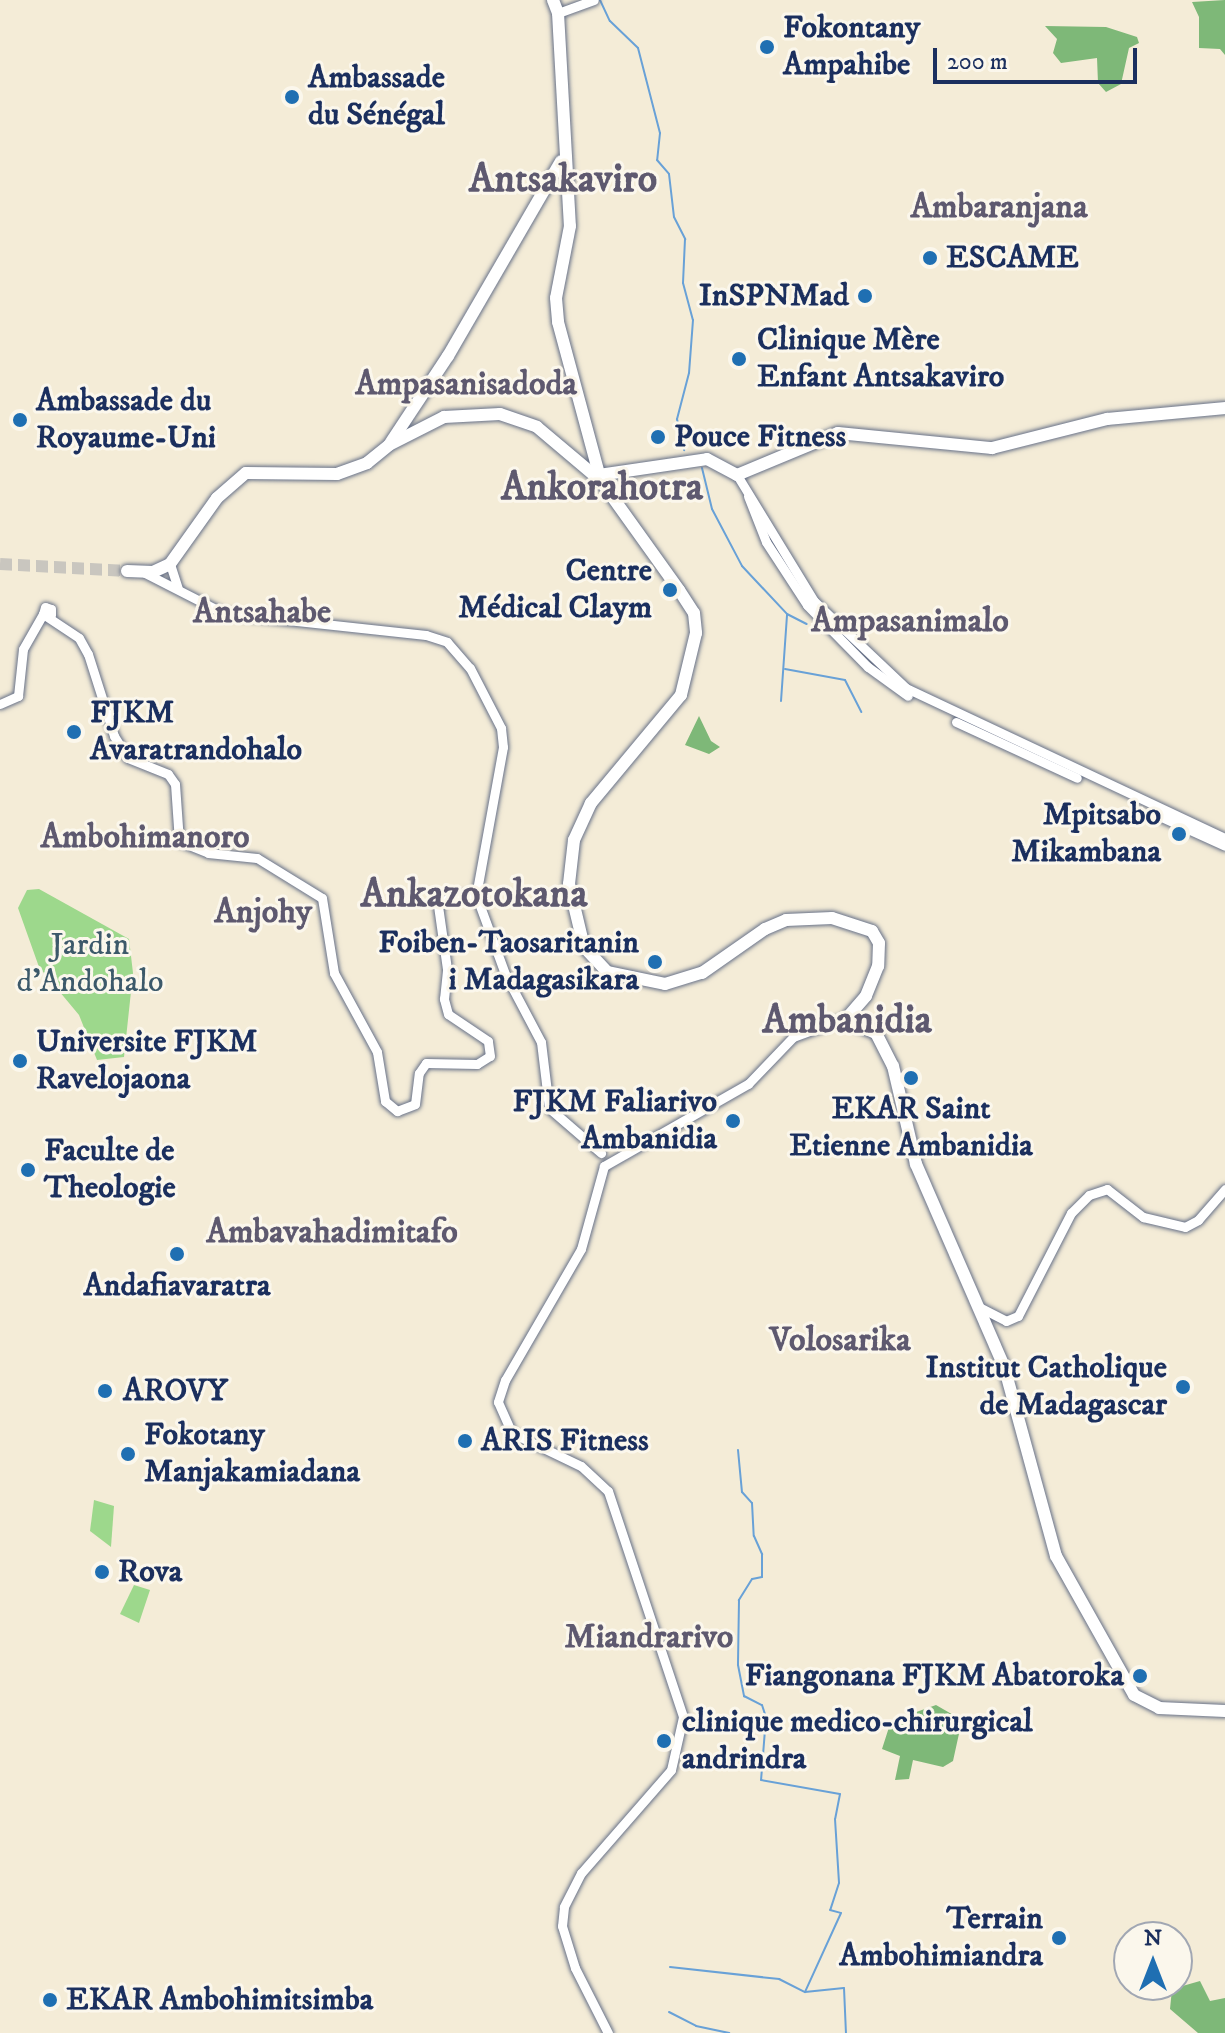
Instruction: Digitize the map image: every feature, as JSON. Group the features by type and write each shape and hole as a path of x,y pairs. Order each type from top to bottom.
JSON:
{"main road":[{"path":"553,0 558,13 570,226 556,298 558,322 596,471 613,500 694,613 696,633 681,695 591,803 574,840 569,884 584,947 607,972 665,984 702,973 777,923 826,918 860,923 876,937 880,952 866,996 851,1017 876,1033 885,1046 916,1164 1009,1382 1056,1556 1134,1695 1159,1708 1225,1711"},
{"path":"127,571 144,572 166,567 217,498 246,473 337,474 367,463 412,424 550,186 563,141"},
{"path":"550,186 568,188"},
{"path":"596,471 707,459 737,475 838,433 992,448 1107,419 1225,408"},
{"path":"412,424 444,417 500,414 556,438 596,471 631,471 647,466"},
{"path":"613,500 612,487 631,471"}],"street":[{"path":"558,13 594,0"},
{"path":"737,475 814,601 906,688 1225,838"},
{"path":"748,495 766,542 807,605 890,684 935,712 1225,846"},
{"path":"166,567 181,590"},
{"path":"144,572 223,613 354,631 413,633 455,649 483,688 501,728 503,747 476,895 505,974 541,1042 549,1108 601,1153 613,1157"},
{"path":"0,704 18,696 23,649 47,614 64,626 88,654 114,736 128,758 168,774 175,784 179,841 208,853 257,858 274,872 295,878 322,898 334,973 377,1052 385,1101 400,1112 415,1104 419,1073 426,1063 477,1064 490,1056 488,1041 448,1014 444,999 446,954 438,906 451,896 476,895"},
{"path":"604,1166 613,1157 743,1088 793,1037 851,1017"},
{"path":"601,1153 604,1166 581,1249 505,1380 498,1402 512,1433 581,1466 608,1491 683,1717 671,1770 581,1873 564,1907 562,1926 575,1968 608,2033"},
{"path":"979,1307 1006,1321 1018,1316 1071,1213 1089,1195 1107,1189 1143,1217 1185,1227 1198,1220 1225,1189"}],"green space":[{"path":"1225,0 1225,55 1220,49 1199,48 1199,17 1192,2"},
{"path":"1045,26 1106,27 1137,37 1139,43 1129,48 1121,84 1106,92 1098,83 1097,58 1061,63 1053,53 1057,39"},
{"path":"699,716 711,741 720,747 709,754 685,745"},
{"name":"Jardin d'Andohalo","path":"39,889 129,939 133,973 124,1057 97,1060 79,1015 39,967 18,908 27,890"},
{"path":"94,1500 114,1506 111,1547 90,1531"},
{"path":"134,1585 150,1590 139,1623 120,1614"},
{"path":"936,1705 962,1720 953,1761 943,1767 913,1760 909,1779 895,1780 900,1756 882,1749 891,1721"},
{"path":"1200,1981 1210,2001 1225,1998 1225,2033 1198,2033 1170,2009 1171,2001 1193,2001 1193,1983"}],"waterway":[{"path":"600,0 610,21 638,48 660,133 657,160 669,174 674,217 685,239 683,283 693,320 689,373 677,419 684,450"},
{"path":"702,468 712,509 742,566 787,614 807,624"},
{"path":"781,701 787,615"},
{"path":"785,669 845,680 861,712"},
{"path":"738,1450 742,1492 752,1503 754,1536 762,1554 762,1577 752,1579 739,1600 738,1665 744,1696 762,1705 766,1717 761,1780 840,1794 835,1819 839,1883 830,1910 841,1913 805,1992 844,1988 846,2033"},
{"path":"670,1967 779,1979 804,1992"},
{"path":"669,2012 696,2026 729,2033"}],"tunnel":[{"path":"0,564 127,571"}],"place":[{"name":"Fokontany Ampahibe","path":"767,47"},
{"name":"Ambassade du Sénégal","path":"292,97"},
{"name":"ESCAME","path":"930,258"},
{"name":"InSPNMad","path":"865,296"},
{"name":"Clinique Mère Enfant Antsakaviro","path":"739,359"},
{"name":"Ambassade du Royaume-Uni","path":"20,420"},
{"name":"Pouce Fitness","path":"658,437"},
{"name":"Centre Médical Claym","path":"670,590"},
{"name":"FJKM Avaratrandohalo","path":"74,732"},
{"name":"Mpitsabo Mikambana","path":"1179,834"},
{"name":"Foiben-Taosaritanin i Madagasikara","path":"655,962"},
{"name":"Universite FJKM Ravelojaona","path":"20,1061"},
{"name":"EKAR Saint Etienne Ambanidia","path":"911,1078"},
{"name":"FJKM Faliarivo Ambanidia","path":"733,1121"},
{"name":"Faculte de Theologie","path":"28,1170"},
{"name":"Andafiavaratra","path":"177,1254"},
{"name":"Institut Catholique de Madagascar","path":"1183,1387"},
{"name":"AROVY","path":"105,1391"},
{"name":"ARIS Fitness","path":"465,1441"},
{"name":"Fokotany Manjakamiadana","path":"128,1454"},
{"name":"Rova","path":"102,1572"},
{"name":"Fiangonana FJKM Abatoroka","path":"1140,1676"},
{"name":"clinique medico-chirurgical andrindra","path":"664,1741"},
{"name":"Terrain Ambohimiandra","path":"1059,1938"},
{"name":"EKAR Ambohimitsimba","path":"50,2000"}],"district":[{"name":"Antsakaviro","path":"563,180"},
{"name":"Ambaranjana","path":"999,208"},
{"name":"Ampasanisadoda","path":"466,385"},
{"name":"Ankorahotra","path":"602,488"},
{"name":"Antsahabe","path":"262,613"},
{"name":"Ampasanimalo","path":"910,622"},
{"name":"Ambohimanoro","path":"145,838"},
{"name":"Ankazotokana","path":"474,895"},
{"name":"Anjohy","path":"263,913"},
{"name":"Ambanidia","path":"847,1021"},
{"name":"Ambavahadimitafo","path":"332,1233"},
{"name":"Volosarika","path":"840,1341"},
{"name":"Miandrarivo","path":"649,1638"}]}
